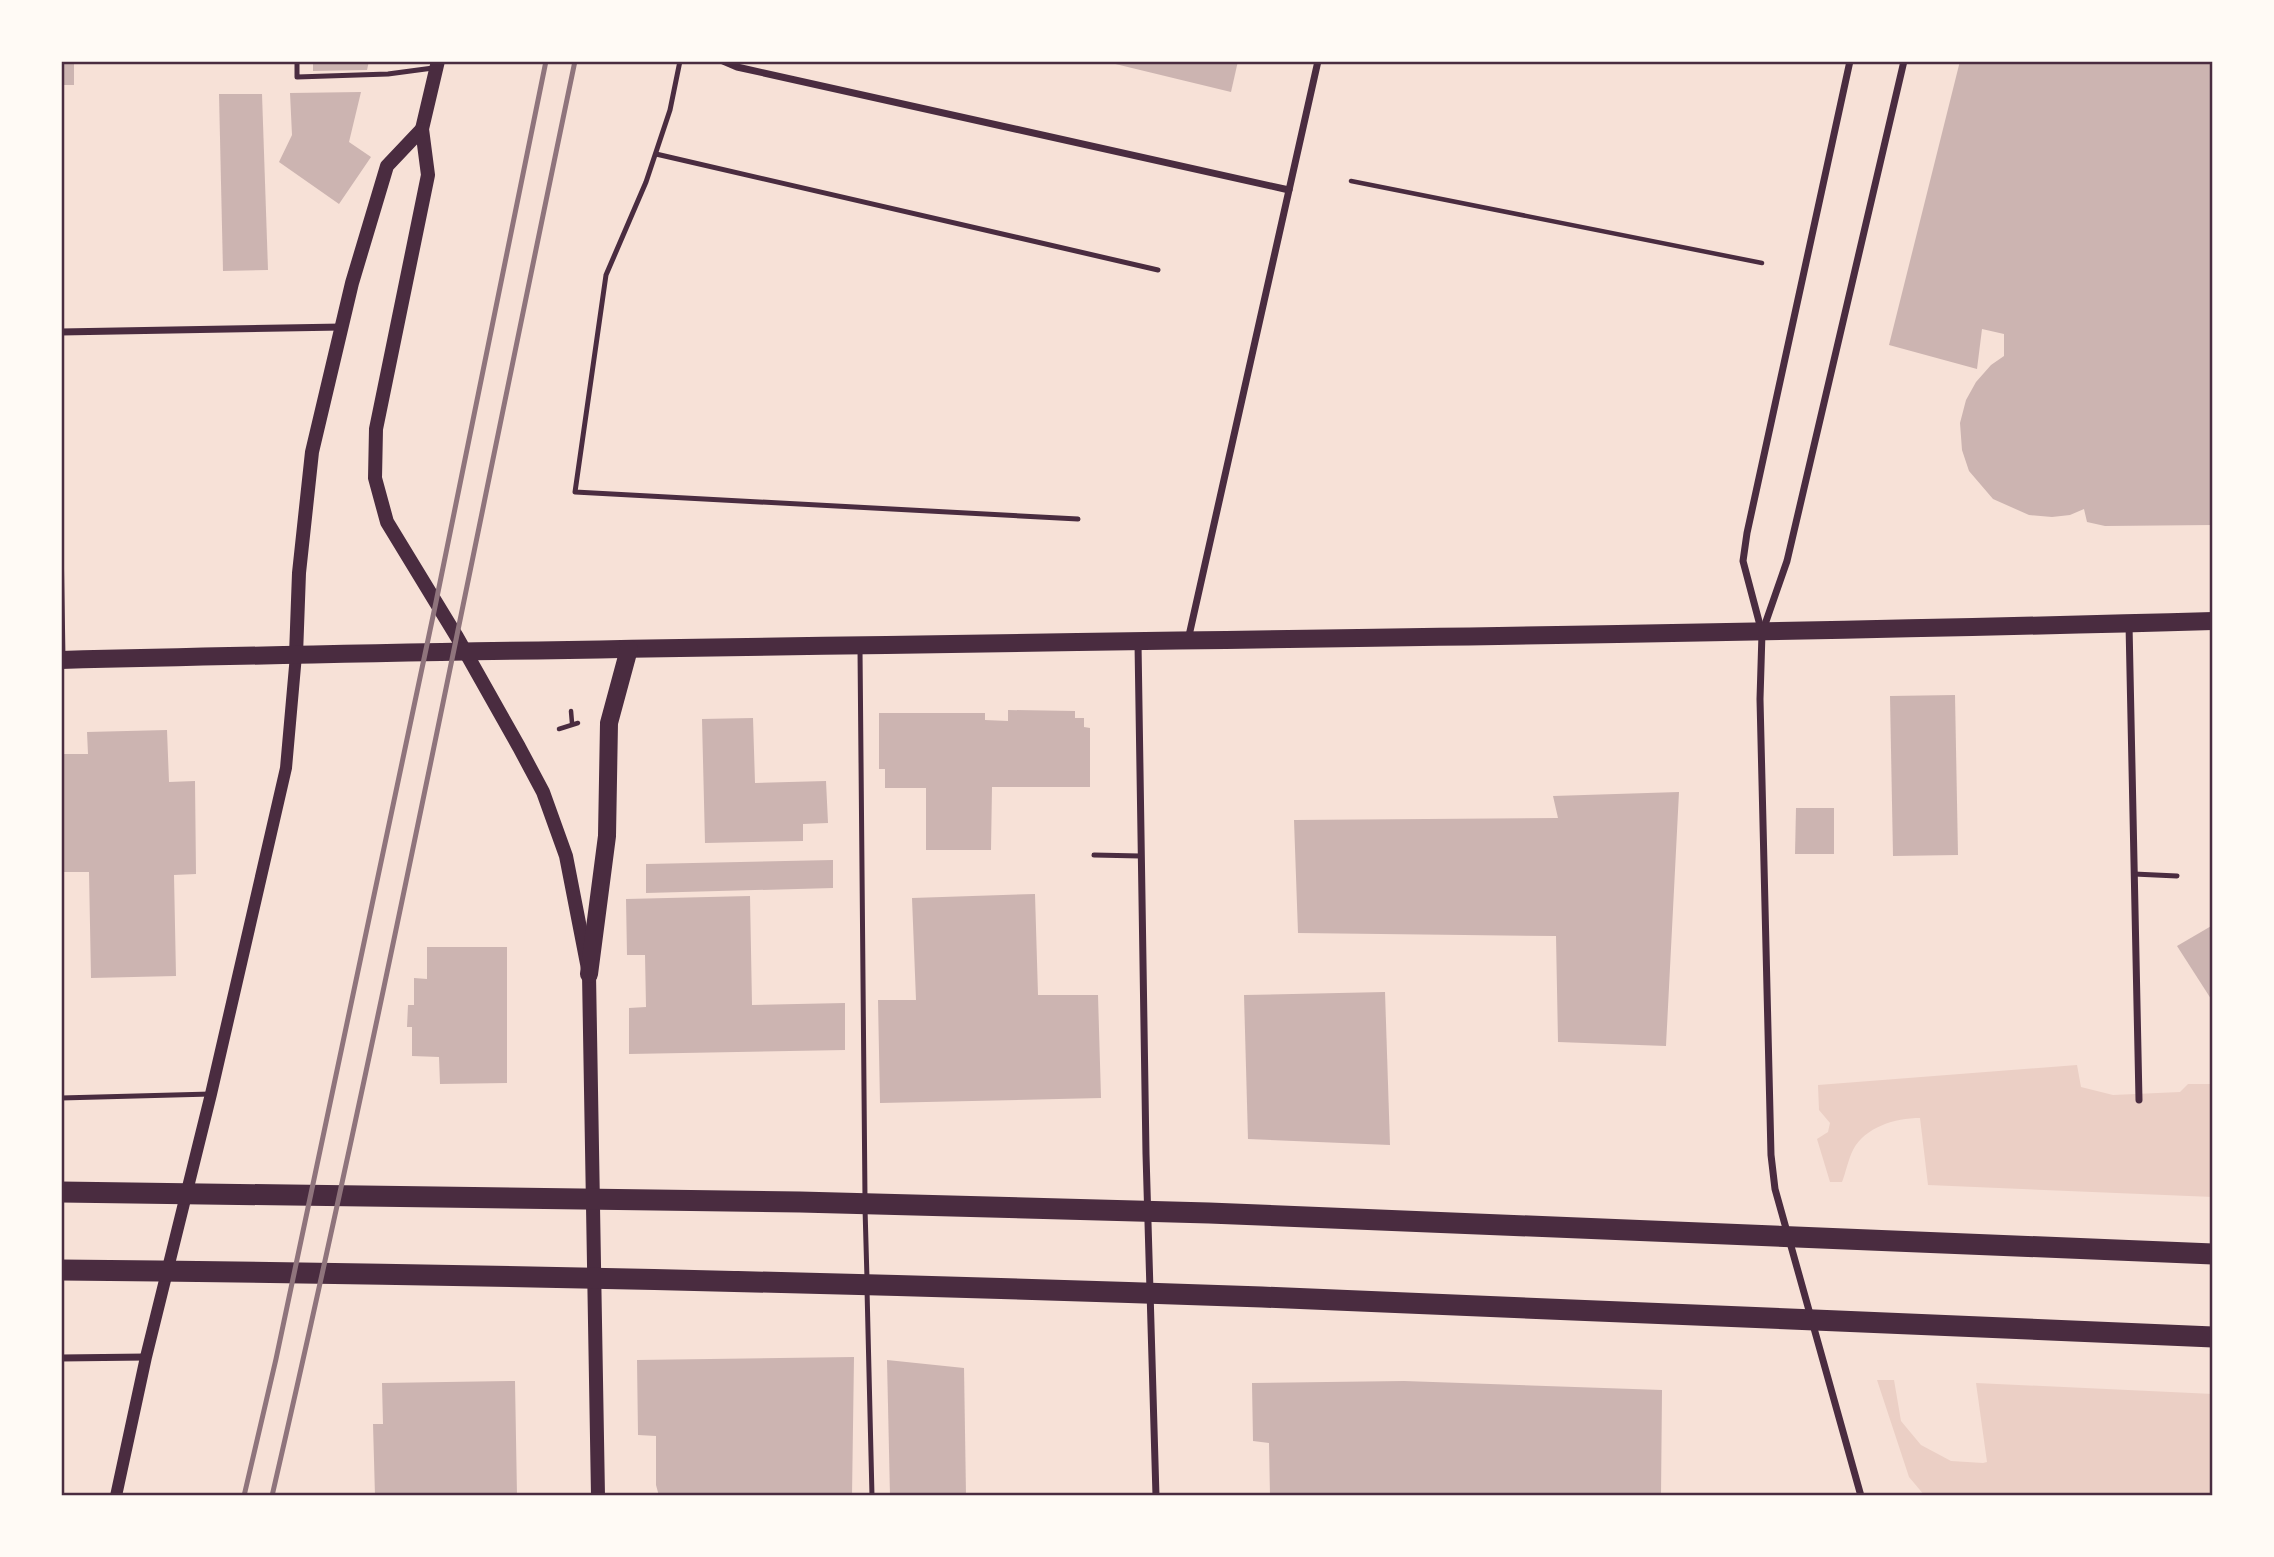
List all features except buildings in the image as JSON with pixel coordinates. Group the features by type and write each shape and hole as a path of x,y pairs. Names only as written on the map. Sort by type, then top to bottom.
{"highway":[{"path":"61,1192 800,1202 1209,1213 2213,1254"},
{"path":"61,1270 386,1274 937,1287 1623,1311 2213,1338"}],"main road":[{"path":"437,65 422,129 428,175 376,429 375,478 387,522 465,651 543,792 566,856 589,974"},
{"path":"296,655 299,573 312,452 352,283 387,166 422,129"},
{"path":"62,660 465,651 1762,633 2213,621"},
{"path":"598,1496 589,974 607,836 609,723 629,649"}],"street":[{"path":"723,61 751,70 1290,190"},
{"path":"1188,640 1318,61"},
{"path":"1850,61 1743,561 1762,633 1760,699 1773,1179 1861,1496"},
{"path":"1762,633 1787,561 1904,61"},
{"path":"61,332 343,327"},
{"path":"2129,624 2139,1100"},
{"path":"1138,641 1140,856 1156,1496"},
{"path":"116,1496 146,1357 211,1094 286,768 296,655"},
{"path":"61,1358 146,1357"}],"lane":[{"path":"297,61 297,77 388,74 437,65"},
{"path":"680,61 670,110 656,154 607,275 575,492 1077,519"},
{"path":"656,154 1158,270"},
{"path":"61,539 62,660"},
{"path":"860,646 865,1166 872,1496"},
{"path":"1094,855 1140,856"},
{"path":"2134,874 2177,876"},
{"path":"61,1098 211,1094"}],"path":[{"path":"1351,181 1762,263"},
{"path":"571,711 572,723"},
{"path":"559,729 572,723 589,723"}],"shaded area":[{"path":"2077,1065 2081,1087 2113,1095 2180,1092 2188,1084 2213,1084 2213,1197 1928,1185 1920,1118 1891,1122 1865,1135 1853,1150 1842,1182 1830,1182 1817,1139 1828,1132 1830,1123 1819,1110 1818,1085"},
{"path":"1877,1380 1894,1380 1901,1421 1921,1445 1951,1461 1983,1463 1987,1462 1976,1383 2213,1394 2213,1496 1925,1496 1909,1477"}],"railway":[{"path":"244,1496 276,1359 436,602 546,61"},
{"path":"272,1496 390,959 575,61"}]}
